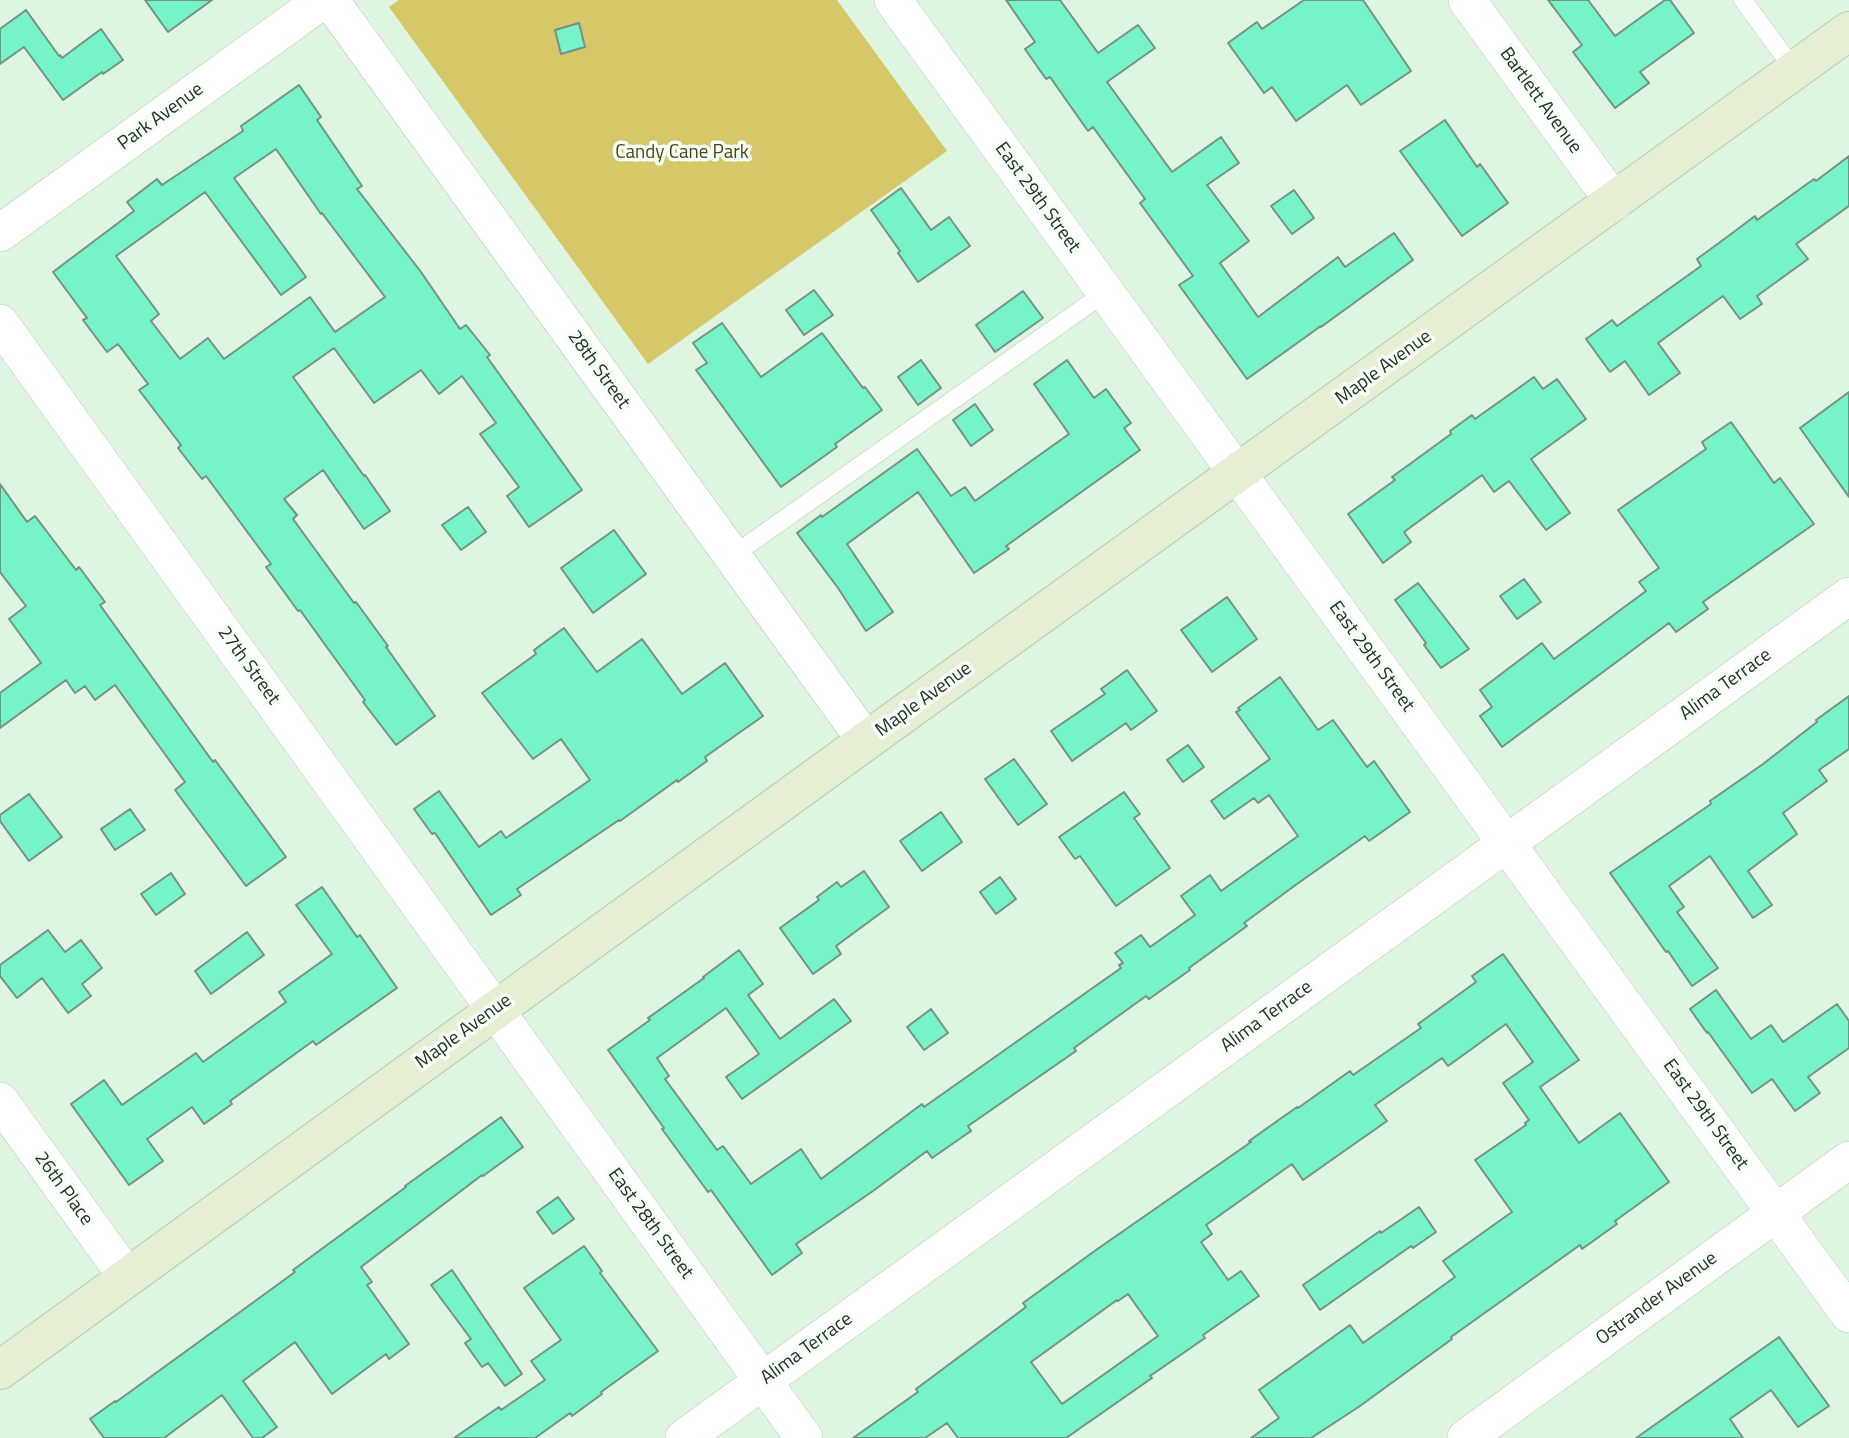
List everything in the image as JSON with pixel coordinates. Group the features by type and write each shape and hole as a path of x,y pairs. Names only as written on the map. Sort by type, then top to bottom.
{"street":[{"name":"Park Avenue","path":"0,233 323,0"},
{"name":"28th Street","path":"330,0 866,741"},
{"name":"East 29th Street","path":"893,0 1849,1314"},
{"name":"Bartlett Avenue","path":"1467,0 1614,202"},
{"name":"Maple Avenue","path":"0,1370 1849,32"},
{"name":"27th Street","path":"0,323 496,1010"},
{"name":"Alima Terrace","path":"684,1438 1849,596"},
{"name":"East 28th Street","path":"496,1010 804,1438"},
{"name":"26th Place","path":"0,1101 127,1276"},
{"name":"Ostrander Avenue","path":"1466,1438 1849,1160"}],"lane":[{"path":"1744,0 1795,71"},
{"path":"732,556 1106,292"}],"green space":[{"name":"Candy Cane Park","path":"399,0 837,0 947,151 648,364 389,7"}],"building":[{"path":"145,0 212,0 168,32"},
{"path":"1006,0 1060,0 1098,53 1138,25 1155,48 1107,82 1172,172 1221,137 1239,163 1207,185 1249,241 1220,263 1258,317 1338,257 1345,267 1394,233 1413,260 1247,379 1179,285 1193,276 1140,203 1145,199 1093,127 1088,131 1050,77 1046,79 1025,49 1035,42"},
{"path":"1304,0 1363,0 1411,71 1361,105 1347,85 1296,121 1272,87 1264,93 1228,43 1257,22 1262,29"},
{"path":"1548,0 1588,0 1615,36 1665,0 1670,0 1694,33 1640,72 1649,83 1615,108 1573,52 1582,45"},
{"path":"26,10 62,58 101,29 123,60 63,100 24,47 0,64 0,29"},
{"path":"579,23 585,47 561,54 555,30"},
{"path":"299,85 321,117 317,120 362,186 357,189 421,272 460,329 466,325 490,355 487,357 582,490 529,527 507,496 519,487 480,434 496,423 462,376 439,394 421,370 374,403 334,348 293,377 390,511 364,529 323,470 284,499 297,515 293,519 388,646 386,647 435,716 396,745 266,567 271,564 206,476 202,479 178,448 181,445 139,390 148,384 118,344 107,352 83,320 87,318 53,272 134,211 127,202 157,179 162,185 243,131 241,126","holes":["276,149 321,214 385,297 335,332 310,297 224,359 208,338 180,359 151,321 159,314 116,256 205,192 281,295 306,277 234,178"]},
{"path":"1445,120 1477,167 1480,164 1508,203 1462,236 1400,151"},
{"path":"1849,156 1849,206 1796,244 1808,259 1757,296 1762,304 1740,319 1723,296 1658,343 1680,373 1649,395 1625,361 1610,372 1586,339 1612,320 1617,326 1701,266 1697,259 1755,216 1757,220"},
{"path":"901,188 931,230 949,217 970,246 918,282 871,210"},
{"path":"1294,190 1314,218 1292,234 1271,206"},
{"path":"814,290 833,315 804,335 786,310"},
{"path":"1023,291 1043,318 995,352 976,325"},
{"path":"722,323 761,377 822,333 882,410 835,444 837,447 781,487 696,370 707,363 693,343"},
{"path":"921,360 941,388 918,405 898,377"},
{"path":"1067,360 1094,398 1106,389 1131,423 1124,428 1140,450 1006,546 1009,549 974,573 918,492 847,544 893,612 866,631 797,533 917,449 951,496 965,487 975,501 1069,434 1034,384"},
{"path":"1534,377 1543,389 1557,379 1586,419 1531,459 1570,513 1546,530 1509,481 1494,492 1482,475 1404,532 1411,542 1383,563 1348,514 1395,480 1392,477 1451,434 1450,431 1472,415 1475,419"},
{"path":"1849,392 1849,497 1800,428"},
{"path":"975,404 993,430 971,446 953,420"},
{"path":"1731,422 1774,483 1780,478 1814,524 1703,602 1708,609 1676,632 1669,623 1502,747 1480,716 1492,707 1480,690 1542,643 1554,659 1646,591 1639,582 1659,568 1618,510 1706,449 1702,442"},
{"path":"0,484 27,522 35,516 76,570 79,567 105,602 100,605 213,762 215,760 286,857 246,886 175,790 185,782 115,685 95,700 85,686 75,693 66,680 0,728 0,693 41,663 9,619 26,606 0,572"},
{"path":"468,507 486,532 461,550 442,525"},
{"path":"614,530 646,574 593,613 561,568"},
{"path":"1524,579 1541,602 1517,619 1500,596"},
{"path":"1418,583 1469,649 1441,668 1395,600"},
{"path":"1227,597 1257,639 1212,672 1181,630"},
{"path":"564,628 597,672 642,639 682,694 725,663 763,716 705,757 707,761 678,782 677,780 517,889 521,895 491,915 435,833 432,834 414,809 439,791 479,847 501,831 506,838 590,780 561,739 533,759 482,693 536,654 534,650"},
{"path":"1127,670 1157,711 1131,730 1126,723 1072,761 1051,731 1105,694 1101,689"},
{"path":"1280,677 1318,730 1333,720 1367,767 1374,761 1410,812 1369,841 1365,836 1297,884 1244,923 1247,926 1189,968 1190,970 1149,999 1146,996 1074,1048 1076,1051 968,1126 971,1131 932,1158 927,1151 796,1244 802,1253 772,1275 711,1190 708,1192 662,1129 664,1128 608,1050 739,950 763,984 748,995 780,1039 834,999 851,1021 742,1099 726,1077 759,1054 726,1008 657,1058 669,1076 665,1079 717,1150 723,1146 751,1184 801,1149 821,1179 922,1104 924,1107 1121,968 1119,965 1123,963 1115,953 1141,935 1150,947 1195,915 1181,896 1210,875 1221,891 1298,836 1269,795 1258,803 1254,798 1224,819 1211,801 1270,759 1236,712"},
{"path":"1849,696 1849,749 1819,770 1827,781 1783,813 1797,834 1748,871 1772,905 1753,918 1710,856 1669,886 1684,907 1677,912 1718,968 1692,986 1610,873 1711,804 1710,801 1763,764"},
{"path":"1188,745 1204,767 1183,782 1167,760"},
{"path":"1014,759 1047,804 1018,825 985,779"},
{"path":"1124,792 1140,814 1134,818 1170,868 1116,906 1080,856 1075,859 1059,837"},
{"path":"29,794 62,837 29,861 0,821 0,815"},
{"path":"130,809 145,830 115,850 101,829"},
{"path":"941,812 962,842 922,871 900,841"},
{"path":"864,871 889,907 836,946 841,954 813,974 780,928 819,900 817,897 837,882 841,887"},
{"path":"171,873 185,894 156,915 141,894"},
{"path":"1000,877 1016,899 996,914 980,892"},
{"path":"322,887 397,988 316,1045 313,1041 230,1101 232,1104 204,1124 192,1107 147,1139 163,1161 129,1185 71,1104 104,1080 122,1105 196,1053 203,1062 286,1002 279,992 332,954 296,905"},
{"path":"48,930 65,952 81,940 102,968 82,984 91,996 68,1013 42,978 17,998 0,976 0,965"},
{"path":"247,932 264,955 211,994 195,971"},
{"path":"1503,954 1579,1060 1540,1087 1579,1143 1620,1113 1669,1182 1615,1221 1617,1224 1582,1249 1580,1245 1360,1406 1311,1438 1251,1438 1279,1418 1259,1390 1350,1325 1363,1343 1455,1277 1443,1261 1512,1212 1475,1160 1526,1125 1529,1120 1503,1083 1533,1062 1506,1024 1448,1066 1442,1058 1375,1105 1387,1121 1303,1180 1292,1164 1206,1225 1212,1234 1201,1242 1228,1280 1241,1271 1259,1296 1203,1335 1205,1338 1150,1376 1152,1378 1066,1438 958,1438 947,1423 925,1438 853,1438 918,1392 916,1389 1026,1307 1023,1303 1096,1250 1297,1107 1350,1071 1353,1075 1421,1028 1418,1024 1476,982 1472,976","holes":["1128,1294 1158,1336 1062,1404 1031,1362"]},
{"path":"1716,990 1751,1039 1771,1025 1783,1042 1837,1004 1849,1021 1849,1048 1808,1077 1820,1093 1795,1111 1772,1079 1752,1093 1690,1009"},
{"path":"931,1009 948,1033 924,1050 907,1027"},
{"path":"501,1117 523,1147 361,1267 372,1282 367,1285 409,1344 389,1359 386,1354 332,1394 295,1342 243,1381 277,1427 262,1438 253,1438 222,1395 164,1438 104,1438 90,1419 295,1272 293,1270"},
{"path":"558,1197 574,1219 553,1234 537,1212"},
{"path":"1419,1207 1436,1232 1413,1248 1411,1246 1320,1310 1303,1285"},
{"path":"584,1246 602,1271 600,1273 658,1351 572,1416 570,1413 535,1438 454,1438 545,1380 531,1361 561,1340 524,1288"},
{"path":"452,1270 522,1374 505,1386 488,1363 482,1367 465,1343 471,1339 431,1285"},
{"path":"1779,1337 1829,1406 1798,1427 1771,1390 1730,1419 1743,1438 1636,1438"}]}
